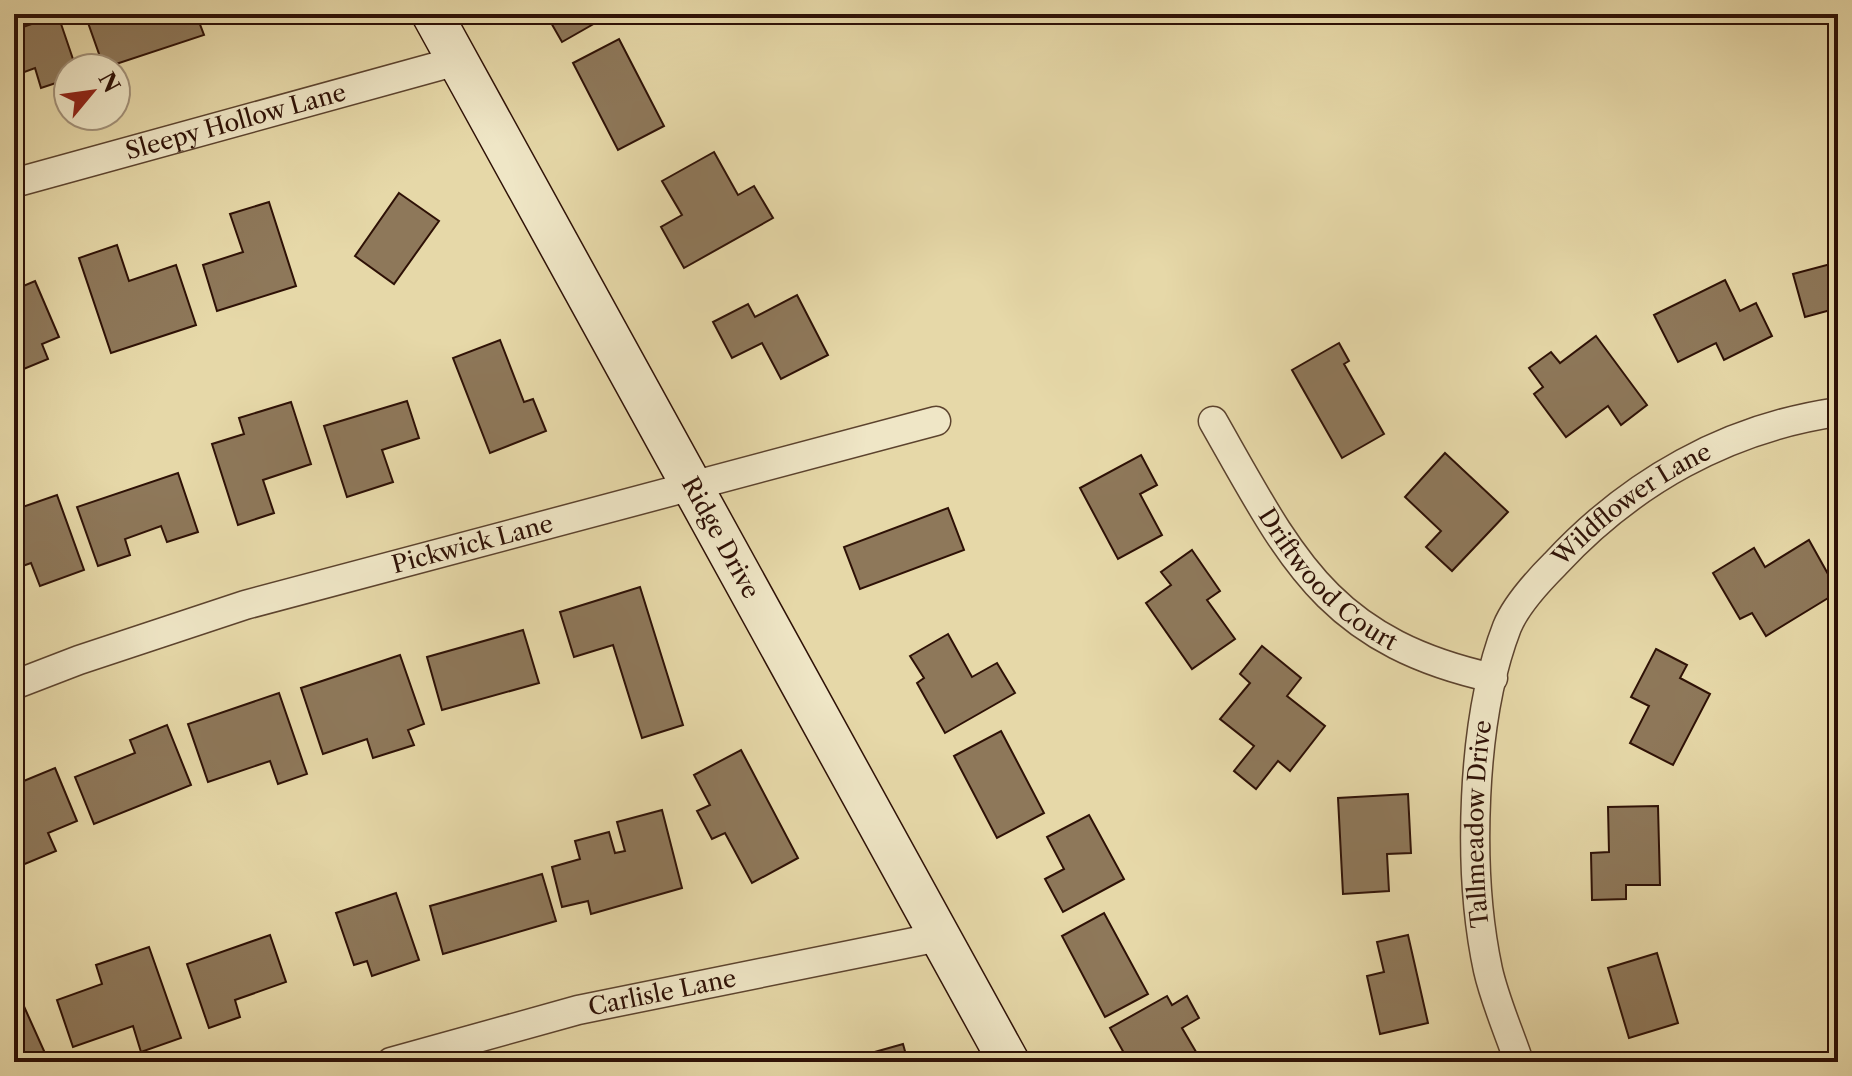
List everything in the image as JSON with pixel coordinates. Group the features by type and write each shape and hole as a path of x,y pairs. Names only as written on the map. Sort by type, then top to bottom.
{"street":[{"name":"Ridge Drive","path":"432,14 1009,1062"},
{"name":"Sleepy Hollow Lane","path":"14,183 457,61"},
{"name":"Wildflower Lane","path":"1493,678 1508,625 1542,578 1582,535 1631,494 1688,459 1742,435 1838,412"},
{"name":"Pickwick Lane","path":"14,685 245,605 690,484 936,421"},
{"name":"Driftwood Court","path":"1213,421 1288,551 1323,592 1360,624 1404,650 1449,668 1493,678"},
{"name":"Tallmeadow Drive","path":"1493,678 1478,774 1476,844 1479,908 1488,971 1519,1062"},
{"name":"Carlisle Lane","path":"391,1062 578,1010 939,937"}],"building":[{"path":"94,14 196,14 204,35 132,59 132,52 98,52 86,17"},
{"path":"237,14 272,14 239,23"},
{"path":"546,14 611,14 562,42"},
{"path":"58,15 71,52 52,52 52,84 41,88 35,68 16,75 22,92 14,95 14,30"},
{"path":"619,39 664,126 618,150 573,63"},
{"path":"714,152 738,195 754,186 773,218 684,268 661,227 682,215 662,181"},
{"path":"399,193 439,221 394,284 355,256"},
{"path":"269,202 296,286 217,311 203,265 243,252 230,214"},
{"path":"117,245 129,281 176,265 196,325 111,353 79,258"},
{"path":"1838,262 1838,308 1805,317 1793,274"},
{"path":"1725,280 1740,311 1756,303 1772,336 1724,360 1716,343 1678,362 1654,315"},
{"path":"35,281 59,337 42,344 48,359 14,373 14,290"},
{"path":"797,295 828,355 781,379 762,343 732,358 713,322 748,304 755,317"},
{"path":"1596,336 1647,405 1621,425 1608,406 1566,437 1534,394 1543,387 1529,368 1551,352 1560,363"},
{"path":"500,340 524,402 533,399 546,431 490,453 453,358"},
{"path":"1339,343 1349,361 1344,364 1384,434 1342,458 1292,370"},
{"path":"407,401 419,438 382,450 393,482 347,497 324,426"},
{"path":"291,402 311,464 263,480 274,513 238,525 212,444 244,434 239,418"},
{"path":"1445,453 1508,512 1452,571 1426,547 1441,531 1405,497"},
{"path":"1141,455 1157,485 1140,494 1162,535 1118,559 1080,488"},
{"path":"178,473 198,532 167,542 161,526 125,539 130,555 98,566 77,507"},
{"path":"57,495 84,570 40,586 31,563 14,569 14,510"},
{"path":"948,508 964,550 860,589 844,547"},
{"path":"1809,540 1838,592 1766,636 1752,613 1740,619 1713,573 1754,548 1765,567"},
{"path":"1192,550 1220,591 1207,600 1235,639 1192,669 1146,603 1171,585 1161,572"},
{"path":"640,587 683,725 642,738 613,645 574,657 560,612"},
{"path":"523,630 539,683 442,710 427,657"},
{"path":"948,634 972,677 997,663 1015,693 945,733 917,683 924,678 910,656"},
{"path":"1262,646 1301,678 1287,696 1325,726 1290,771 1278,761 1256,789 1234,771 1254,746 1220,719 1250,683 1240,674"},
{"path":"1656,649 1687,665 1680,678 1710,694 1673,765 1630,743 1649,706 1631,697"},
{"path":"400,655 424,724 408,730 414,745 373,758 367,739 323,754 301,688"},
{"path":"279,693 307,774 278,784 270,761 208,782 188,724"},
{"path":"167,725 191,785 94,824 75,777 135,753 130,740"},
{"path":"1001,731 1044,813 997,838 954,756"},
{"path":"741,750 798,858 752,883 725,833 712,839 697,811 710,805 694,775"},
{"path":"55,768 77,821 48,833 56,851 20,866 14,853 14,785"},
{"path":"1408,794 1411,853 1387,854 1389,891 1343,894 1338,798"},
{"path":"1658,806 1660,885 1626,885 1626,899 1592,900 1591,853 1609,852 1608,807"},
{"path":"662,810 682,888 591,914 588,901 562,907 552,867 580,859 575,841 609,832 615,853 625,851 617,822"},
{"path":"1089,815 1124,879 1063,912 1045,879 1064,869 1047,837"},
{"path":"542,874 556,921 443,954 430,906"},
{"path":"396,893 419,960 372,976 367,961 354,965 336,913"},
{"path":"1104,913 1148,994 1105,1017 1062,936"},
{"path":"270,935 286,982 235,1000 240,1017 209,1028 187,964"},
{"path":"1408,935 1428,1023 1380,1034 1367,976 1384,972 1377,942"},
{"path":"149,947 181,1038 141,1052 133,1026 73,1047 57,1000 102,984 96,965"},
{"path":"1657,953 1678,1023 1629,1038 1608,968"},
{"path":"1167,996 1172,1005 1187,996 1199,1018 1182,1028 1202,1062 1146,1062 1142,1054 1129,1062 1110,1028"},
{"path":"22,1002 49,1062 14,1062 14,1006"},
{"path":"903,1044 908,1062 859,1062 857,1057"}]}
